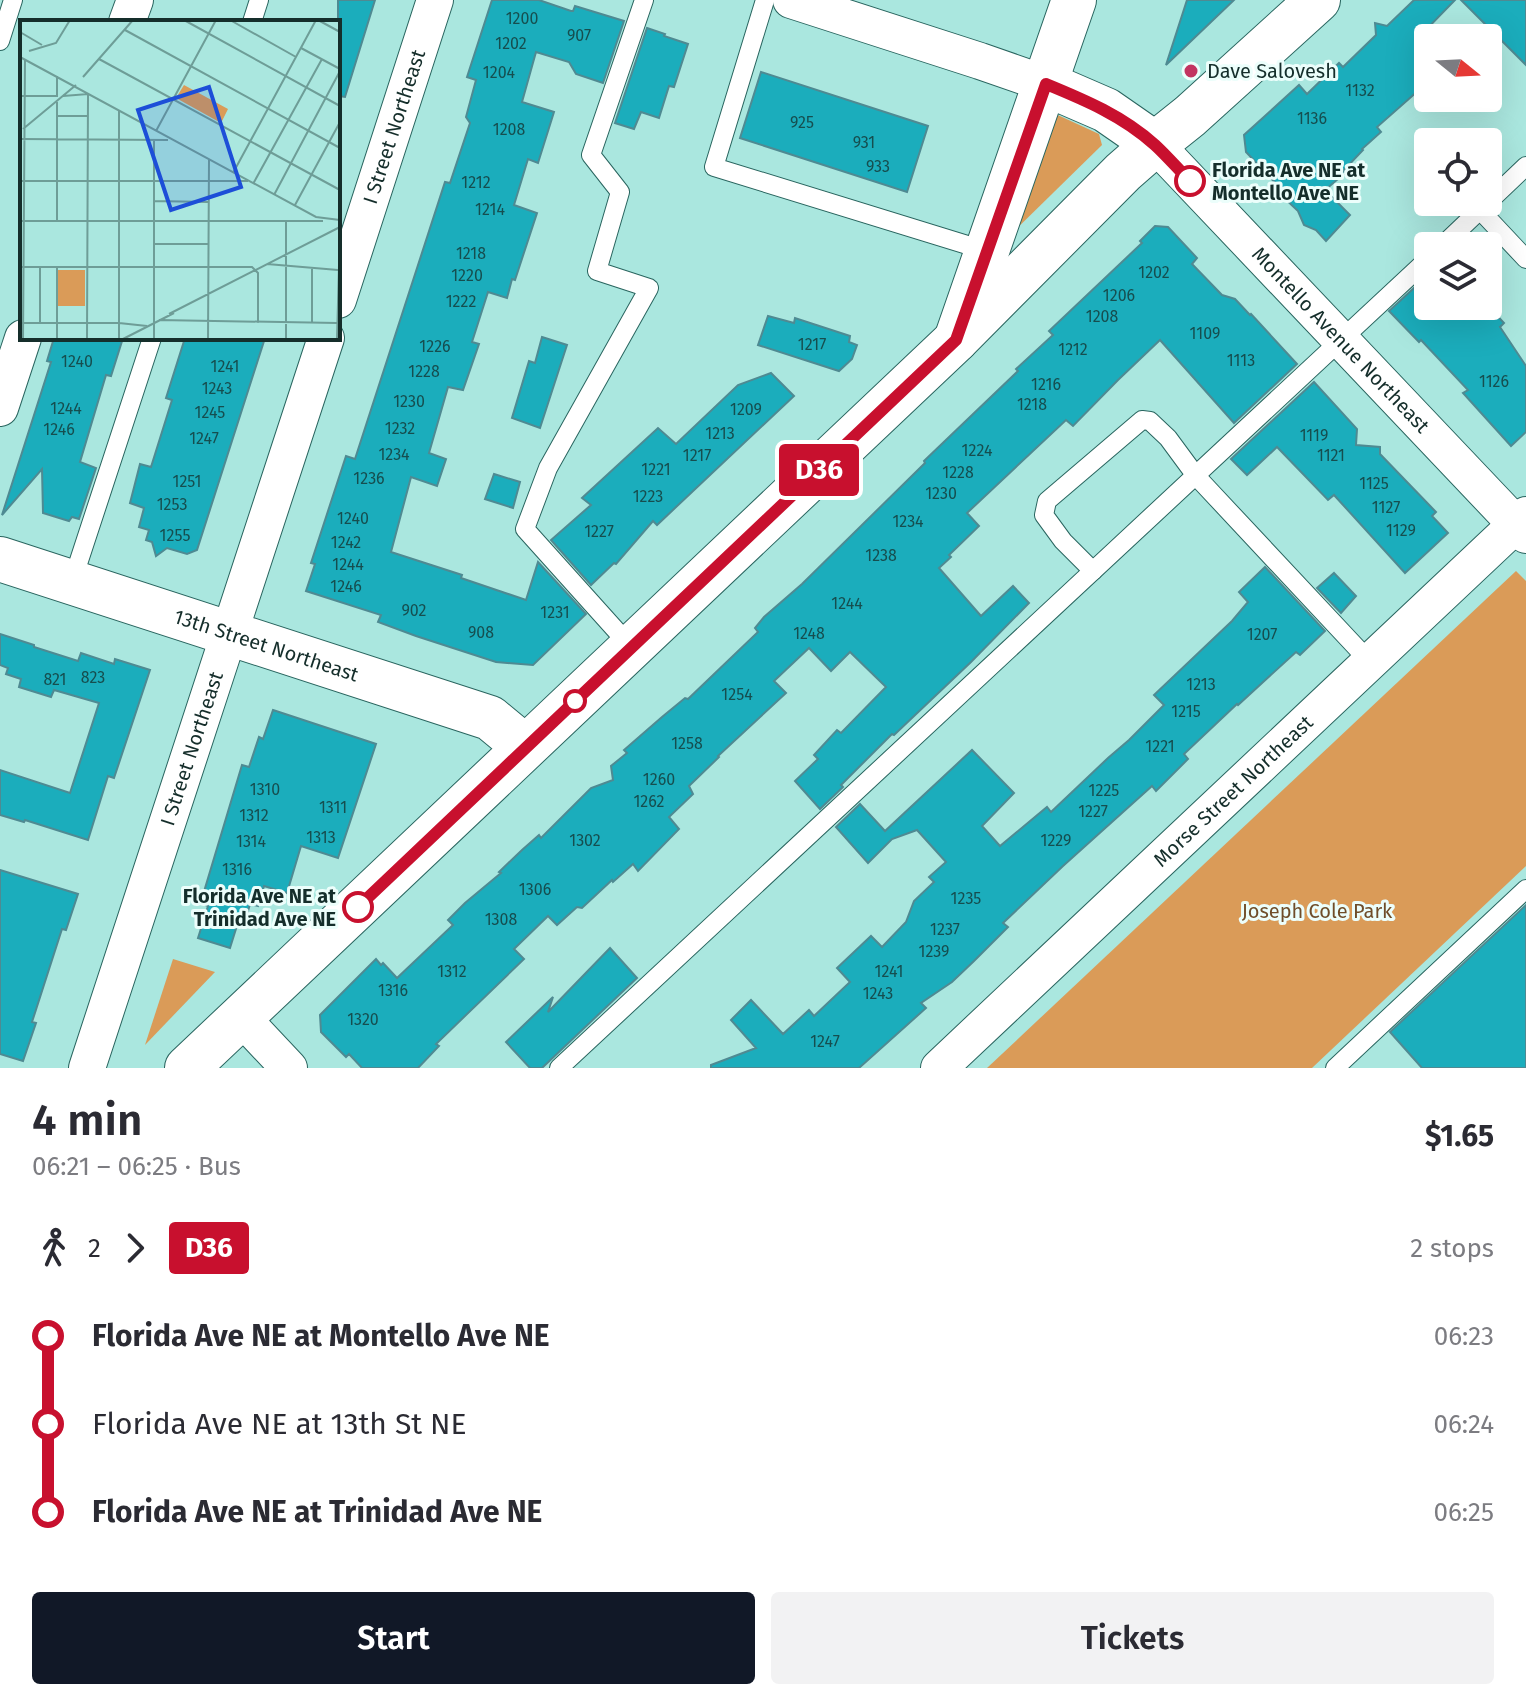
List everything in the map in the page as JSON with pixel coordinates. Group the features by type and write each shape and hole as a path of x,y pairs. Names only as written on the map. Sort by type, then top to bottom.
{"main road":[{"path":"956,340 1074,0"},
{"path":"187,1068 956,340 1123,172 1190,116 1309,5"},
{"path":"1046,84 1106,110 1155,144"},
{"name":"13th Street Northeast","path":"0,559 490,718 525,747"}],"street":[{"path":"128,20 135,0"},
{"name":"I Street Northeast","path":"340,294 435,0"},
{"path":"791,0 860,10 1046,84"},
{"name":"Montello Avenue Northeast","path":"1155,144 1341,341 1523,525"},
{"path":"0,408 22,340"},
{"name":"I Street Northeast","path":"87,1068 325,340"},
{"name":"Morse Street Northeast","path":"943,1067 1370,662 1523,525"},
{"path":"241,1017 289,1068"}],"lane":[{"path":"0,41 13,0"},
{"path":"253,20 259,0"},
{"path":"631,647 525,529 548,468 649,288 597,271 620,192 591,155 644,0"},
{"path":"765,0 714,167 987,251"},
{"path":"1502,189 1526,166"},
{"path":"1457,232 1474,216"},
{"path":"1486,216 1526,259"},
{"path":"559,1068 1414,272"},
{"path":"72,582 151,340"},
{"path":"1093,571 1063,541 1044,515 1047,501 1142,420 1150,421 1168,438 1196,476 1370,662"},
{"path":"1335,1068 1526,889"}],"green space":[{"path":"1049,111 1099,134 1102,145 1007,238"},
{"name":"Joseph Cole Park","path":"1516,571 1526,581 1526,866 1312,1068 987,1068"},
{"path":"173,959 215,972 145,1045"}],"building":[{"path":"338,0 375,0 345,97 340,96"},
{"path":"492,0 539,0 571,11 575,6 624,21 603,83 576,74 569,62 536,52 522,102 554,112 538,163 528,159 514,205 537,213 507,298 488,292 472,342 479,344 463,390 448,387 429,453 446,459 437,486 411,477 391,552 526,600 538,562 586,614 533,665 496,662 416,636 378,622 381,615 306,591 315,564 311,563 346,456 355,459 445,182 450,183 470,123 466,117 476,80 467,77"},
{"path":"1187,0 1234,0 1166,65"},
{"path":"1414,0 1455,0 1432,24 1414,24 1414,94 1377,127 1381,132 1362,149 1343,171 1345,173 1325,190 1350,215 1326,241 1316,230 1304,225 1298,211 1280,194 1283,191 1246,152 1244,135 1299,85 1307,94 1339,63 1343,67 1376,35 1375,23 1387,26"},
{"path":"1461,0 1526,0 1526,65 1502,41 1502,24 1485,24"},
{"path":"647,28 688,44 674,87 669,86 659,118 641,112 634,129 615,123"},
{"path":"761,72 928,126 907,192 740,138"},
{"path":"1155,226 1168,227 1197,258 1192,264 1222,295 1235,299 1251,314 1297,364 1234,423 1160,340 1073,426 1066,420 967,513 979,526 939,568 981,616 1013,586 1029,603 971,662 892,734 820,809 795,781 818,759 814,755 837,730 841,733 886,687 850,652 831,671 809,648 774,681 786,693 689,786 693,794 669,817 679,829 638,871 633,864 557,925 548,916 514,949 524,959 436,1044 439,1046 418,1068 362,1068 321,1032 320,1015 376,959 397,978 453,925 448,920 522,850 539,835 541,838 591,788 613,780 611,766 627,753 624,750 685,698 688,699 758,632 755,628 764,617 802,584 1018,371 1016,369 1053,335 1049,331 1142,243 1140,241"},
{"path":"1414,288 1414,320 1501,320 1504,323 1500,327 1526,366 1526,432 1511,446 1463,393 1468,390 1389,311"},
{"path":"768,316 794,323 795,318 850,336 849,342 857,345 852,359 839,371 758,345"},
{"path":"542,337 567,345 540,428 512,418 529,361 535,363"},
{"path":"53,340 122,340 111,376 106,375 80,462 96,468 79,519 72,517 69,521 43,513 42,469 2,515 51,362 47,361"},
{"path":"184,340 264,340 197,550 187,554 167,548 156,556 152,542 146,540 149,530 139,527 144,508 130,503 140,464 151,467 172,400 166,398"},
{"path":"771,373 794,396 657,525 653,521 616,564 591,585 551,540 591,505 582,498 658,428 676,444 738,385"},
{"path":"1314,382 1357,429 1356,445 1380,447 1380,454 1436,512 1432,516 1448,533 1405,573 1334,495 1328,500 1277,447 1247,475 1231,459"},
{"path":"494,474 520,482 513,508 485,499"},
{"path":"1265,567 1325,631 1300,655 1296,652 1184,754 1188,759 1156,791 1152,786 1063,866 1003,923 1008,927 974,961 952,982 921,1003 926,1008 859,1068 711,1068 711,1065 756,1048 731,1020 751,1000 783,1034 809,1010 814,1016 850,982 837,968 871,936 882,947 906,922 914,901 934,882 929,877 946,862 917,830 892,839 868,863 836,827 860,804 885,831 972,750 1014,793 982,826 1000,846 1047,807 1051,812 1164,705 1154,695 1232,621 1248,602 1239,592"},
{"path":"1334,573 1356,596 1341,613 1317,588"},
{"path":"0,634 78,661 81,653 114,664 115,659 150,670 114,778 108,776 88,840 0,815 0,770 70,793 99,703 54,690 51,697 19,687 21,679 6,674 8,668 0,665"},
{"path":"273,710 376,744 338,858 301,846 287,893 264,886 258,906 250,904 246,918 240,916 230,948 198,938 208,906 205,905 208,897 203,895 242,765 249,767 259,737 263,739"},
{"path":"0,870 78,894 66,930 62,929 32,1022 36,1023 23,1061 0,1054"},
{"path":"1526,905 1526,1068 1422,1068 1390,1032"},
{"path":"610,948 637,978 542,1068 530,1068 506,1042 553,997 548,1012"}],"bus line":[{"name":"D36","path":"358,907 956,340 1046,84 1121,119 1155,144 1190,181"}],"place":[{"name":"Dave Salovesh","path":"1191,71"},
{"name":"Florida Ave NE at Montello Ave NE","path":"1190,181"},
{"name":"Florida Ave NE at Trinidad Ave NE","path":"358,907"}]}
